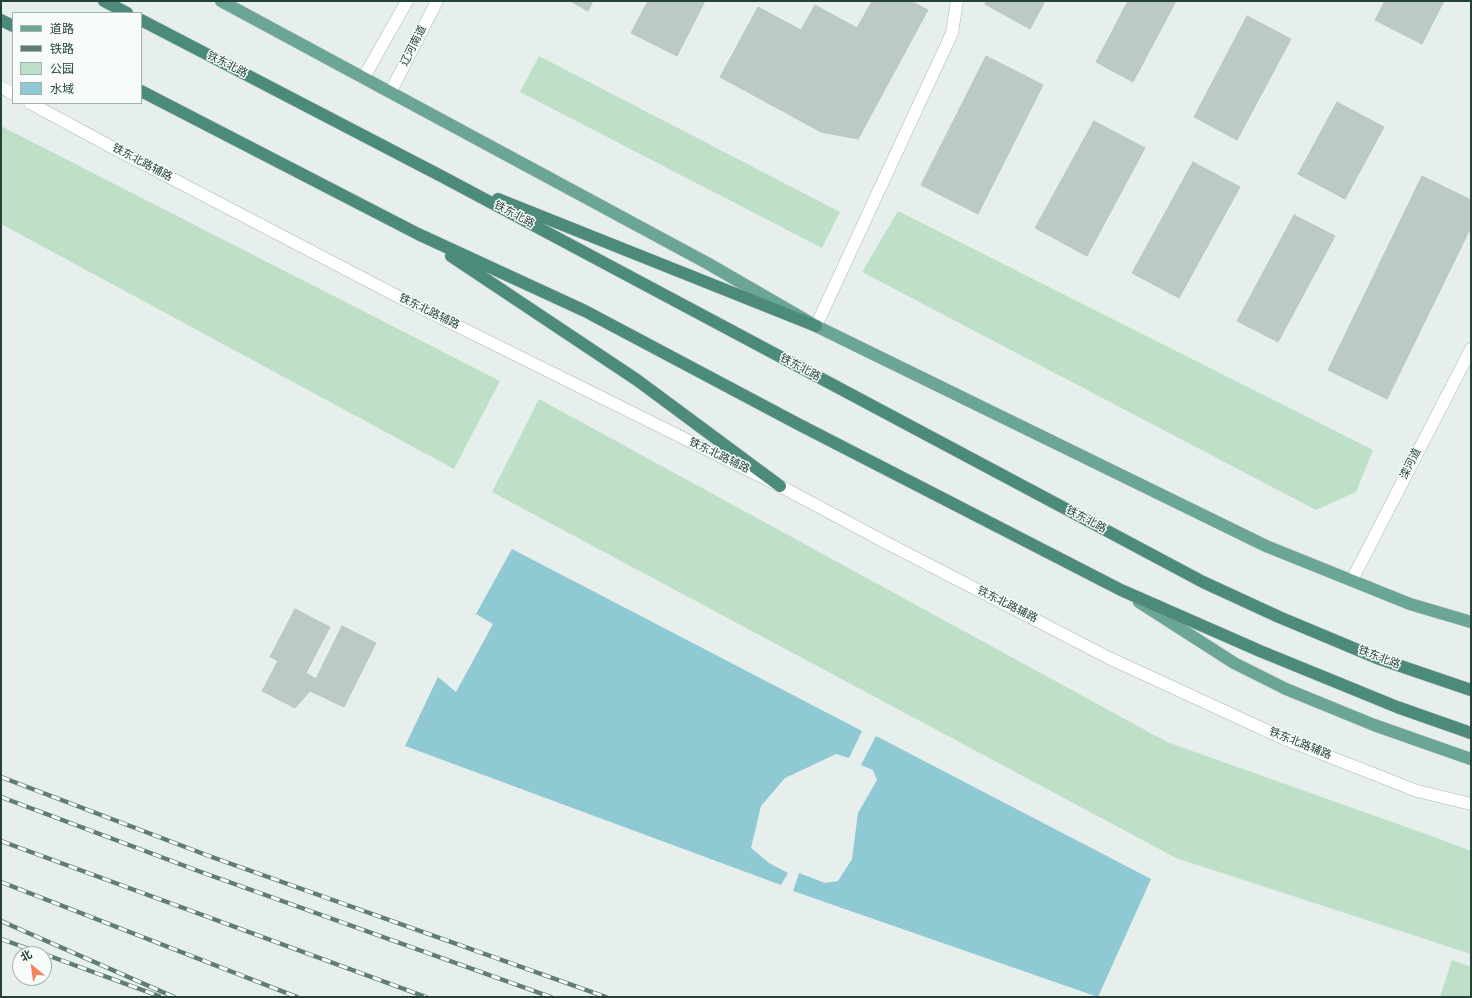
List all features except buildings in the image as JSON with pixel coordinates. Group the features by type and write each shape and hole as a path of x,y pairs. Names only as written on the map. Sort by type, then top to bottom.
{"highway":[{"path":"104,1 125,12"},
{"path":"1,20 12,26"},
{"name":"铁东北路","path":"142,21 443,177 1203,582 1279,617 1377,658 1471,690"},
{"path":"142,93 418,234 585,311 798,424 1121,590 1260,651 1390,704 1471,733"},
{"path":"443,177 816,326"},
{"path":"418,234 637,380 780,486"}],"main road":[{"path":"222,1 707,263 816,326 1266,546 1410,604 1471,622"},
{"path":"1121,590 1234,663 1286,689 1374,725 1471,759"}],"street":[{"path":"364,77 407,1"},
{"name":"辽河南道","path":"391,92 437,1"},
{"path":"816,326 952,33 957,1"},
{"path":"1,87 12,93"},
{"name":"铁东北路辅路","path":"32,104 397,296 780,486 1109,658 1287,740 1417,791 1471,804"},
{"name":"滦河道","path":"1352,580 1471,349"}],"green space":[{"path":"539,56 840,212 822,248 520,92"},
{"path":"1,126 500,381 454,469 1,224"},
{"path":"898,211 1373,450 1356,492 1316,510 862,272"},
{"path":"539,399 1167,742 1471,851 1471,954 1176,858 492,492"},
{"path":"1452,960 1471,967 1471,997 1440,997"}],"water":[{"path":"512,549 862,731 849,758 836,754 785,778 761,806 751,848 769,863 788,873 781,885 405,746 438,677 456,692 493,624 476,614"},
{"path":"876,736 1151,879 1098,997 793,891 799,873 825,883 838,881 852,859 858,813 877,780 873,770 861,765"}],"railway":[{"path":"1,777 209,856 606,997"},
{"path":"1,797 201,872 551,997"},
{"path":"1,841 426,997"},
{"path":"1,882 297,997"},
{"path":"1,921 174,997"},
{"path":"1,939 21,946"},
{"path":"52,957 159,996"}]}
